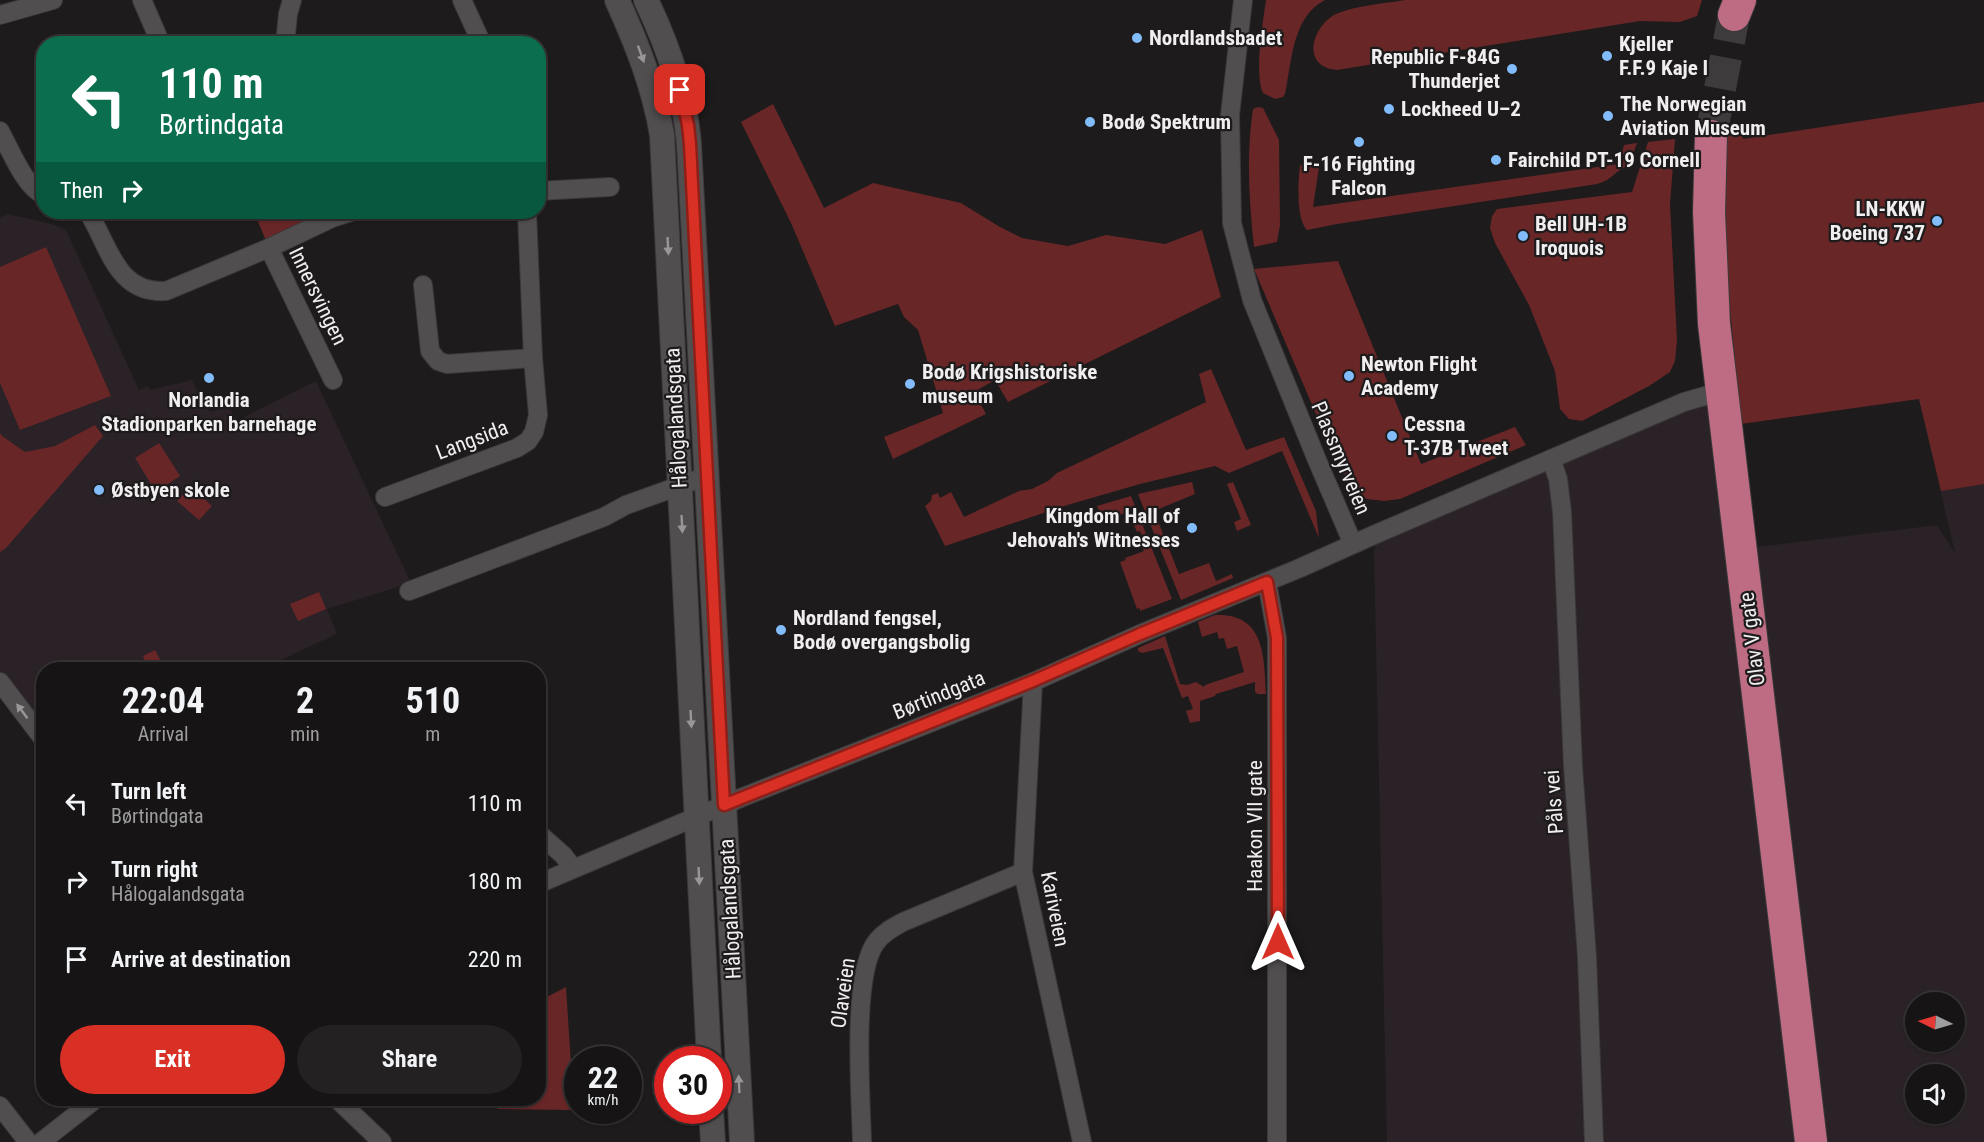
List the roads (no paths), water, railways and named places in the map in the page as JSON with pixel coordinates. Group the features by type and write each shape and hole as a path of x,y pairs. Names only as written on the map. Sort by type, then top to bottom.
{"highway":[{"name":"Olav V gate","path":"1711,136 1709,213 1714,324 1811,1142"}],"street":[{"path":"0,15 53,0"},
{"path":"142,0 158,36"},
{"path":"286,36 292,0"},
{"path":"462,0 478,36"},
{"name":"Hålogalandsgata","path":"617,0 652,86 662,135 708,1046"},
{"name":"Hålogalandsgata","path":"646,0 676,74 688,125 742,1142"},
{"name":"Plassmyrveien","path":"1243,0 1230,115 1233,223 1252,300 1353,544 1684,402 1722,392"},
{"path":"0,131 36,192"},
{"path":"546,191 610,187"},
{"path":"92,219 123,275 153,292 166,291 269,248"},
{"name":"Innersvingen","path":"322,219 269,248 333,380"},
{"name":"Langsida","path":"385,497 517,448 528,441 534,432 538,415 533,358 527,219"},
{"path":"423,285 430,351 438,361 447,364 533,358"},
{"name":"Påls vei","path":"1551,459 1558,479 1562,512 1573,766 1587,957 1594,1142"},
{"path":"409,591 604,517 626,505 707,476"},
{"name":"Børtindgata","path":"546,880 724,805 1033,681 1353,544"},
{"name":"Haakon VII gate","path":"1267,582 1277,638 1276,1142"},
{"name":"Kariveien","path":"1033,681 1023,873 1082,1142"},
{"path":"0,682 36,729"},
{"path":"546,840 563,855 573,868"},
{"name":"Olaveien","path":"862,1142 859,1049 863,988 867,961 876,942 888,930 903,922 1023,873"},
{"path":"0,1106 28,1142"},
{"path":"40,1142 87,1106"},
{"path":"344,1106 382,1142"},
{"path":"712,1124 713,1142"}],"tunnel":[{"path":"1711,136 1734,15"}],"place":[{"name":"Nordlandsbadet","path":"1137,38"},
{"name":"Kjeller F.F.9 Kaje I","path":"1607,56"},
{"name":"Republic F-84G Thunderjet","path":"1512,69"},
{"name":"Lockheed U–2","path":"1389,109"},
{"name":"The Norwegian Aviation Museum","path":"1608,116"},
{"name":"Bodø Spektrum","path":"1090,122"},
{"name":"F-16 Fighting Falcon","path":"1359,142"},
{"name":"Fairchild PT-19 Cornell","path":"1496,160"},
{"name":"LN-KKW Boeing 737","path":"1937,221"},
{"name":"Bell UH-1B Iroquois","path":"1523,236"},
{"name":"Newton Flight Academy","path":"1349,376"},
{"name":"Norlandia Stadionparken barnehage","path":"209,378"},
{"name":"Bodø Krigshistoriske museum","path":"910,384"},
{"name":"Cessna T-37B Tweet","path":"1392,436"},
{"name":"Østbyen skole","path":"99,490"},
{"name":"Kingdom Hall of Jehovah's Witnesses","path":"1192,528"},
{"name":"Nordland fengsel, Bodø overgangsbolig","path":"781,630"}]}
